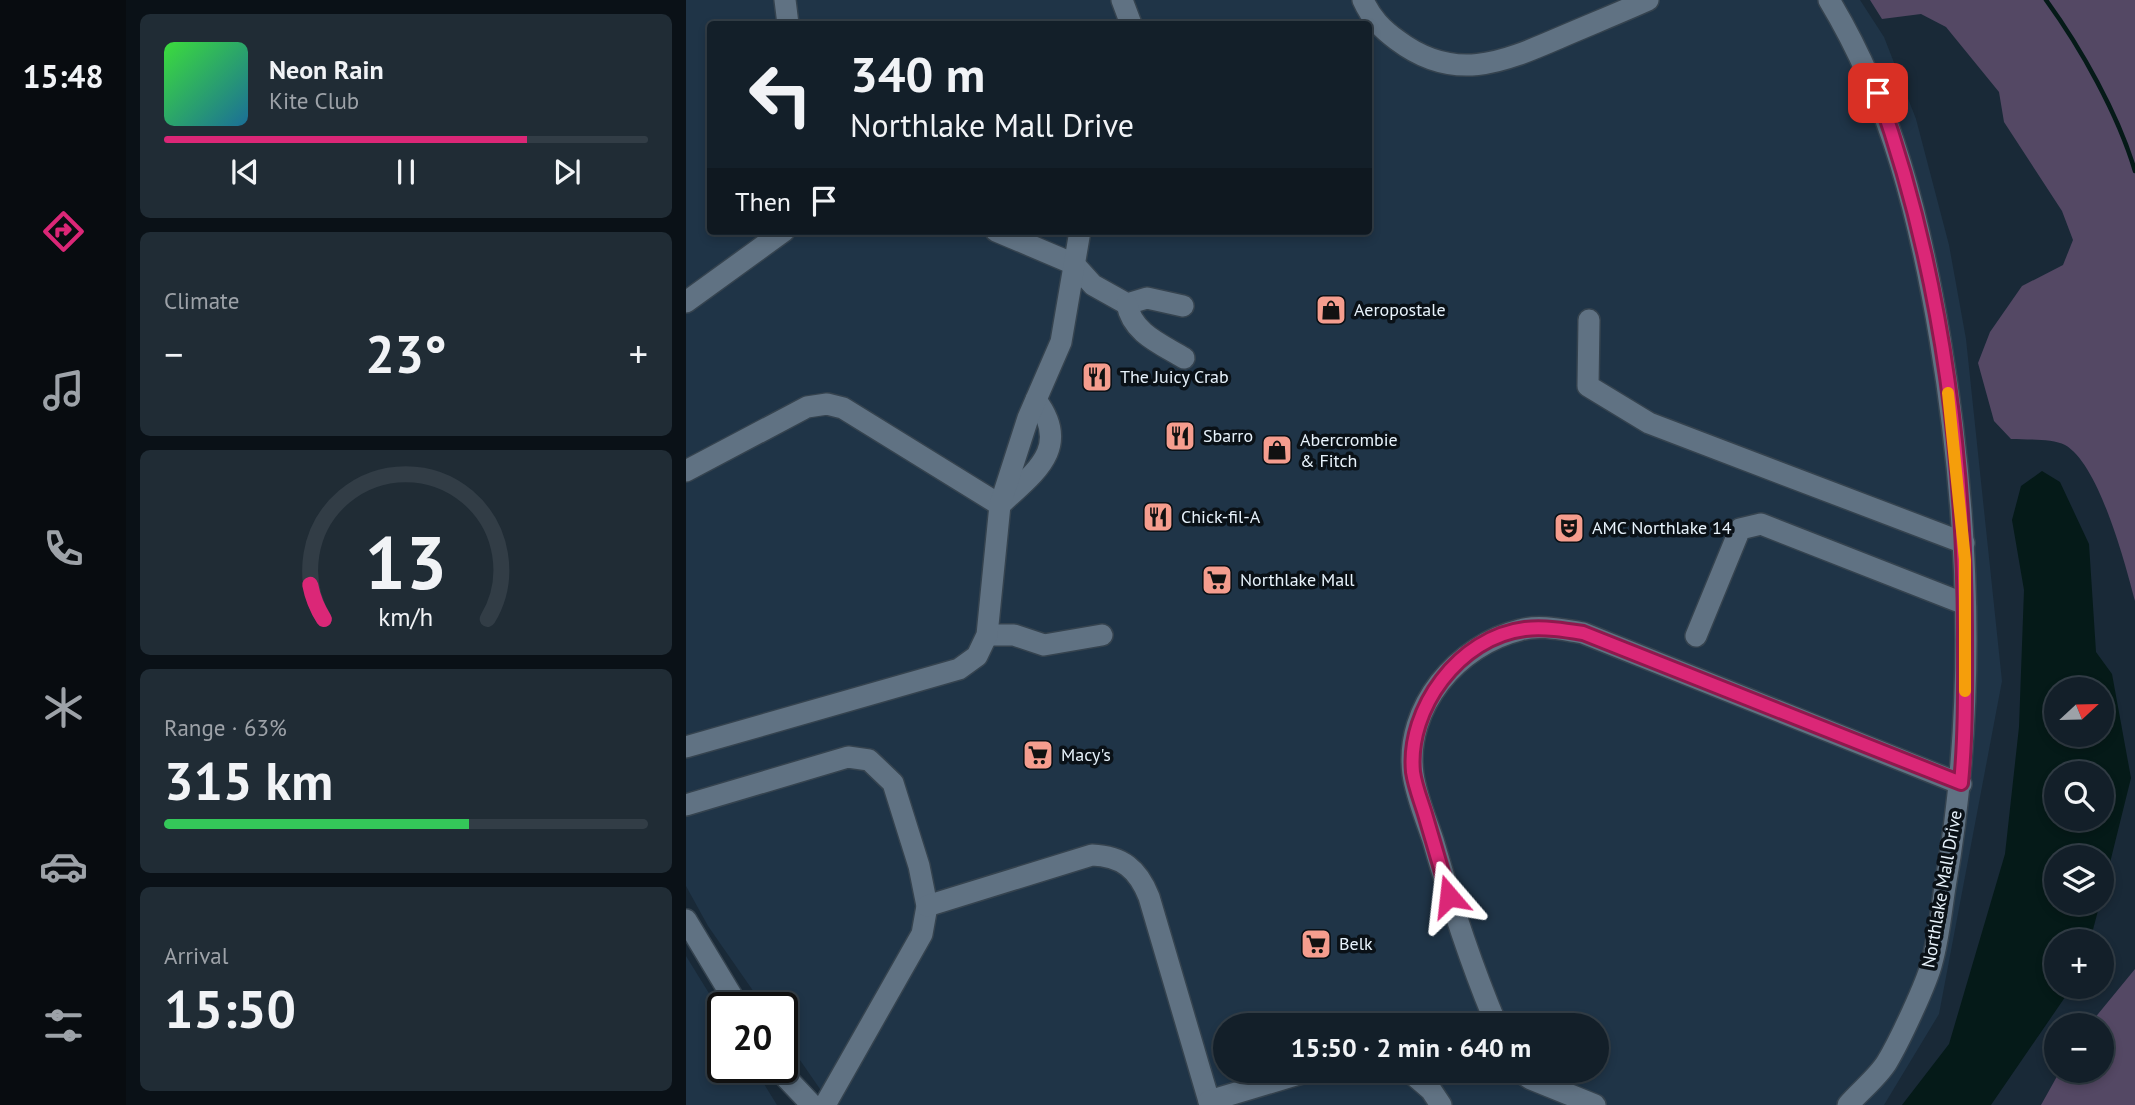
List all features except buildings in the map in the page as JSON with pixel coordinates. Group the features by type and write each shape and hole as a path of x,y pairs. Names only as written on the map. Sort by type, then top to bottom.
{"street":[{"path":"785,0 788,21"},
{"path":"1122,0 1129,21"},
{"path":"1363,0 1370,16 1406,47 1428,58 1457,66 1507,60 1648,0"},
{"name":"Northlake Mall Drive","path":"1829,0 1853,39 1878,93 1916,217 1947,382 1964,543 1965,743 1932,964 1886,1063 1848,1105"},
{"path":"686,302 778,235"},
{"path":"1005,235 1074,264 1093,285 1127,304 1147,298 1183,306"},
{"path":"686,747 959,669 977,656 987,635 1000,505 1035,400 1061,342 1079,235"},
{"path":"1127,304 1129,316 1136,326 1184,358"},
{"path":"1589,320 1588,386 1649,424 1964,543"},
{"path":"1000,505 1035,475 1049,446 1049,428 1044,411 1035,400"},
{"path":"686,471 807,407 827,404 843,408 1000,505"},
{"path":"1696,636 1740,530 1760,524 1965,604"},
{"path":"1492,1013 1454,912 1413,775 1413,754 1421,716 1440,680 1462,659 1490,641 1522,629 1550,628 1583,633 1961,783"},
{"path":"987,635 1014,635 1044,645 1102,635"},
{"path":"686,805 848,757 869,760 893,783 919,866 927,906 922,934 825,1105"},
{"path":"927,906 1092,855 1115,856 1142,879 1146,888 1210,1103 1271,1083"},
{"path":"688,924 729,992"},
{"path":"791,1083 812,1105"},
{"path":"1422,1083 1441,1105"},
{"path":"1541,1083 1595,1105"}],"shaded area":[{"path":"686,0 1860,0 1884,37 1916,119 1949,245 1966,339 2002,681 1939,1014 1884,1105 831,1105 798,1057 798,992 754,992 708,926 686,886"},
{"path":"1870,0 2135,0 2135,601 2109,516 2089,472 2065,445 2046,440 2011,439 1994,421 1978,363 1990,332 2022,286 2063,265 2073,240 2062,211 2004,122 1999,92 1946,27 1921,14 1882,19"},
{"path":"2042,471 2060,482 2089,544 2096,652 2113,677 2044,677 2044,747 2114,747 2114,685 2131,778 2114,847 2044,845 2044,915 2097,915 2093,929 2044,929 2044,999 2064,999 2054,1013 2044,1013 2044,1028 1991,1105 1902,1105 1949,1044 2005,854 2019,727 2024,590 2012,520 2021,486"},
{"path":"686,956 708,992 707,1083 763,1083 777,1105 686,1105"},
{"path":"2135,969 2135,1105 2041,1105 2053,1083 2114,1083 2114,1013 2099,1013 2110,999 2114,999 2114,995"}],"waterway":[{"path":"2046,0 2097,82 2119,127 2135,171"}],"slow traffic":[{"path":"1948,393 1965,560 1965,691"}],"place":[{"name":"Aeropostale","path":"1331,310"},
{"name":"The Juicy Crab","path":"1097,377"},
{"name":"Sbarro","path":"1180,436"},
{"name":"Abercrombie & Fitch","path":"1277,450"},
{"name":"Chick-fil-A","path":"1158,517"},
{"name":"AMC Northlake 14","path":"1569,528"},
{"name":"Northlake Mall","path":"1217,580"},
{"name":"Macy's","path":"1038,755"},
{"name":"Belk","path":"1316,944"}],"route":[{"path":"1449,896 1413,775 1413,748 1421,716 1440,680 1462,659 1490,641 1522,629 1550,628 1583,633 1961,783 1965,743 1965,560 1947,382 1932,288 1916,217 1899,153 1878,93"}]}
